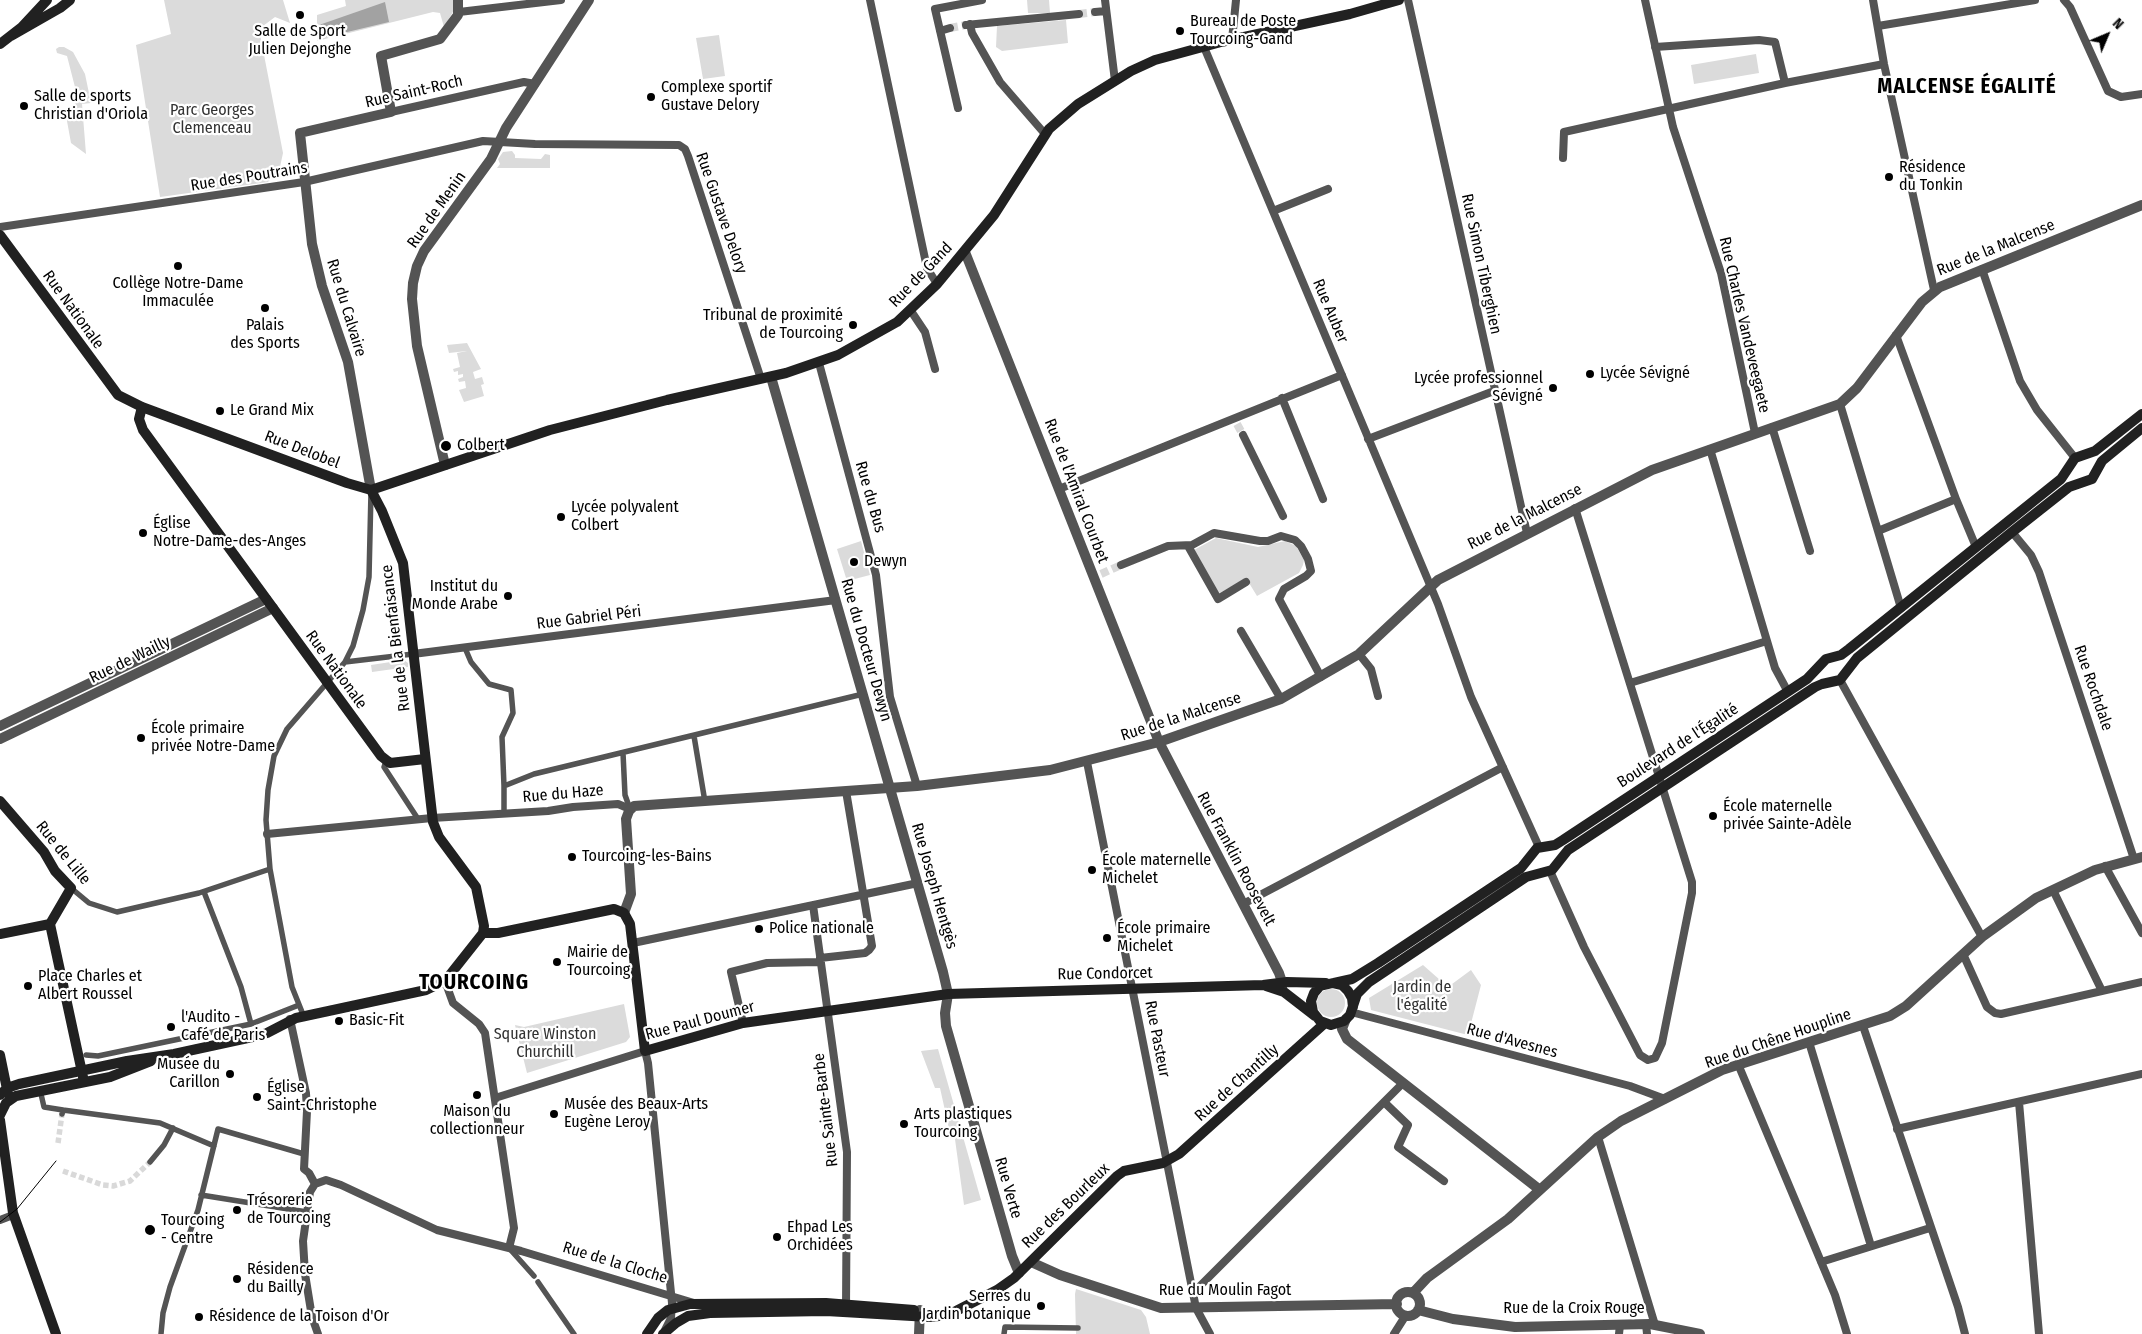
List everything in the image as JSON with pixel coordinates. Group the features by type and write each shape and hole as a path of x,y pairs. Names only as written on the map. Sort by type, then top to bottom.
{"main road":[{"path":"11,36 47,0"},
{"path":"0,44 70,0"},
{"name":"Rue de Gand","path":"371,490 563,427 666,400 766,378 819,363 843,353 891,326 911,311 965,252 999,207 1045,134 1070,110 1115,81 1155,60 1232,40 1344,16 1399,0"},
{"name":"Rue Nationale","path":"0,235 104,378 116,393 124,399"},
{"name":"Rue Delobel","path":"124,399 347,483 371,490"},
{"name":"Rue Nationale","path":"142,407 139,419 143,430 386,761"},
{"path":"1839,679 1822,676 1822,664 1828,658 1849,649 2061,479 2077,460 2100,448 2142,414"},
{"path":"1839,679 1857,658 2012,532 2069,487 2092,479 2102,461 2142,428"},
{"path":"2077,460 2094,461 2096,472"},
{"path":"2077,460 2072,475 2081,482"},
{"name":"Rue de la Bienfaisance","path":"371,490 402,557 425,759"},
{"path":"1834,656 1844,662 1846,668 1839,679"},
{"name":"Boulevard de l'Égalité","path":"1331,983 1358,976 1521,868 1539,850 1563,840 1788,692 1812,675 1822,664"},
{"name":"Boulevard de l'Égalité","path":"1350,1012 1360,990 1369,982 1526,878 1550,869 1568,850 1815,687 1839,679"},
{"path":"4,1096 81,1070 174,1054 261,1035 290,1019 426,990 445,981 483,933 484,926 476,888 438,834 432,818 425,759 393,763 386,761"},
{"name":"Rue de Lille","path":"0,801 44,852 55,870 71,888"},
{"path":"1551,848 1556,853 1550,869 1538,870 1533,866 1539,850 1551,848"},
{"path":"71,888 50,924 84,1082"},
{"path":"483,933 498,933 614,909 624,913 630,924 633,943 645,1052"},
{"path":"0,934 50,924"},
{"path":"1282,986 1316,1017 1325,1024 1336,1024 1350,1012 1352,998 1348,990 1342,985 1331,983 1317,988 1312,995 1311,1007 1316,1017"},
{"name":"Rue Condorcet","path":"948,994 1132,988 1282,986 1331,983"},
{"name":"Rue Paul Doumer","path":"645,1052 743,1023 948,994"},
{"name":"Rue de Chantilly","path":"1167,1161 1179,1154 1325,1024"},
{"path":"4,1096 20,1095 118,1074 174,1054"},
{"path":"0,1055 5,1105 0,1115"},
{"path":"0,1120 13,1216 57,1334"},
{"name":"Rue des Bourleux","path":"1019,1273 1116,1176 1124,1171 1167,1161"},
{"path":"920,1313 969,1304 997,1290 1019,1273"},
{"path":"647,1334 658,1318 672,1308 697,1304"},
{"name":"Rue de la Cloche","path":"697,1304 846,1308 920,1313"},
{"name":"Rue de la Cloche","path":"663,1334 676,1322 688,1316 710,1312 846,1308"}],"street":[{"path":"391,112 381,56 440,39 458,12 458,0"},
{"path":"458,12 561,0"},
{"name":"Rue de Menin","path":"445,465 417,346 412,283 417,266 424,251 485,168 535,84 590,0"},
{"path":"870,0 927,268 937,284"},
{"path":"958,108 935,9 982,0"},
{"path":"1105,0 1115,81"},
{"path":"1232,0 1235,10"},
{"path":"1232,40 1236,0"},
{"name":"Rue Simon Tiberghien","path":"1408,0 1527,533"},
{"name":"Rue Charles Vandeveegaete","path":"1646,0 1675,135 1721,273 1755,434"},
{"path":"1873,0 1884,64 1934,290"},
{"path":"1878,26 2035,0"},
{"path":"2064,0 2070,7 2108,91 2120,97 2142,94"},
{"path":"1095,12 1106,11"},
{"path":"1045,134 1002,86 968,25 1079,14"},
{"path":"940,30 950,28"},
{"path":"1655,47 1759,40 1774,42 1785,83"},
{"name":"Rue Auber","path":"1204,47 1430,586 1468,690 1539,850"},
{"path":"1562,158 1564,132 1785,83 1884,64"},
{"name":"Rue Saint-Roch","path":"300,133 524,82 535,84"},
{"name":"Rue du Calvaire","path":"300,133 304,182 314,254 322,286 348,362 371,490"},
{"name":"Rue des Poutrains","path":"0,227 304,182 477,142 499,143"},
{"name":"Rue Gustave Delory","path":"499,143 669,144 679,145 685,149 766,378"},
{"path":"1273,211 1328,189"},
{"name":"Rue de la Malcense","path":"891,788 1036,773 1087,762 1159,742 1281,699 1359,654 1438,580 1527,533 1652,470 1840,404 1854,392 1922,302 1934,290 2142,205"},
{"name":"Rue de l'Amiral Courbet","path":"965,252 1059,489 1097,575 1159,742"},
{"path":"1982,269 2020,381 2037,410 2077,460"},
{"path":"911,311 925,332 935,370"},
{"path":"1896,336 1956,499 1976,547"},
{"name":"Rue du Bus","path":"819,363 876,575 890,697 917,786"},
{"path":"1059,489 1236,420 1282,398 1342,375"},
{"name":"Rue du Docteur Dewyn","path":"766,378 836,600 891,788"},
{"path":"1368,439 1494,391"},
{"path":"1282,398 1323,498"},
{"path":"1840,404 1901,608"},
{"path":"1772,427 1810,551"},
{"path":"1243,435 1283,516"},
{"path":"1710,449 1767,641 1778,675 1788,692"},
{"path":"86,1055 98,1056 251,1024 300,1008 292,987 270,866 267,834 268,790 278,746 293,720 328,683 345,662 353,646 367,594 371,490"},
{"path":"1878,531 1956,499"},
{"path":"1550,869 1584,947 1640,1055 1652,1060 1661,1049 1692,888 1663,787 1575,508"},
{"name":"Rue Rochdale","path":"2012,532 2031,555 2039,572 2138,858"},
{"path":"1121,565 1168,546 1188,546 1218,533 1263,542 1286,536 1299,543 1310,563 1311,571 1284,589 1280,599 1322,677"},
{"path":"1188,546 1218,599 1246,582"},
{"name":"Rue de Wailly","path":"0,726 266,599"},
{"name":"Rue Gabriel Péri","path":"345,662 836,600"},
{"name":"Rue de Wailly","path":"0,738 273,608"},
{"path":"1241,631 1281,699"},
{"path":"1630,683 1767,641"},
{"path":"465,648 471,662 488,684 511,690 513,713 502,737 504,814"},
{"path":"1359,654 1371,669 1378,696"},
{"path":"1839,679 1982,937"},
{"path":"504,786 534,774 863,694"},
{"path":"694,736 705,802"},
{"name":"Rue Franklin Roosevelt","path":"1159,742 1243,904 1282,986"},
{"path":"623,753 624,795 630,808 626,822 631,894 624,913"},
{"path":"386,761 384,768 418,819"},
{"name":"Rue Pasteur","path":"1087,762 1196,1308"},
{"path":"1243,904 1503,767"},
{"name":"Rue du Haze","path":"267,834 418,819 504,814 615,804 630,808 638,805 891,788"},
{"name":"Rue Joseph Hentgès","path":"891,788 948,994"},
{"path":"743,1023 730,972 767,963 820,960 865,953 871,948 846,791"},
{"name":"Rue du Chêne Houpline","path":"1413,1293 1427,1278 1502,1223 1598,1138 1621,1121 1714,1074 1738,1064 1890,1016 1901,1010 1982,937 2023,907 2053,890 2105,866 2138,858"},
{"name":"Rue de Lille","path":"71,888 89,903 117,912 202,892 270,866"},
{"path":"2105,866 2142,933"},
{"path":"633,943 918,883"},
{"path":"2053,890 2102,991"},
{"path":"202,892 241,987 251,1024"},
{"name":"Rue Sainte-Barbe","path":"813,905 848,1158 846,1308"},
{"path":"1964,954 1984,1002 1995,1013 2008,1014 2142,982"},
{"path":"445,981 454,1003 479,1024 485,1033 514,1228 509,1248 534,1276"},
{"name":"Rue Verte","path":"948,994 945,1020 950,1043 1012,1256 1019,1273"},
{"path":"1350,1012 1342,1029 1347,1039 1540,1190"},
{"name":"Rue d'Avesnes","path":"1350,1012 1630,1086 1664,1099"},
{"path":"290,1019 302,1066 306,1093 304,1169 309,1173 315,1184 308,1197 302,1241 312,1317 318,1334"},
{"path":"1863,1026 1958,1306 1965,1334"},
{"path":"1809,1042 1871,1246"},
{"path":"645,1052 648,1063 672,1308 671,1318 663,1334"},
{"name":"Rue Paul Doumer","path":"496,1098 645,1052"},
{"path":"1738,1064 1835,1295 1847,1334"},
{"path":"1897,1129 2142,1074"},
{"path":"1194,1292 1403,1083"},
{"path":"41,1094 44,1107 62,1112 160,1123 214,1146"},
{"path":"1384,1102 1408,1125 1398,1148 1444,1181"},
{"path":"2020,1102 2039,1334"},
{"path":"150,1162 160,1151 173,1128"},
{"path":"161,1334 163,1314 170,1287 201,1196 218,1129 304,1154"},
{"path":"1598,1138 1649,1328"},
{"name":"Rue de la Cloche","path":"315,1184 321,1181 331,1181 428,1227 509,1248 697,1304"},
{"path":"201,1196 307,1212"},
{"path":"0,1220 13,1216"},
{"path":"1821,1262 1930,1228"},
{"name":"Rue du Moulin Fagot","path":"1031,1262 1060,1275 1151,1306 1167,1309 1397,1304"},
{"path":"538,1282 574,1334"},
{"path":"1403,1293 1413,1293 1420,1300 1418,1310 1412,1315 1406,1315 1400,1312 1397,1304 1398,1298 1403,1293"},
{"path":"1196,1308 1210,1334"},
{"name":"Rue de la Croix Rouge","path":"1418,1310 1453,1319 1515,1327 1649,1328 1700,1334"},
{"path":"919,1334 920,1313"},
{"path":"1394,1334 1406,1315"},
{"path":"1004,1334 1004,1327 1078,1328"}],"green space":[{"name":"Parc Georges Clemenceau","path":"164,0 283,0 290,23 275,17 259,29 283,153 280,167 268,182 160,197 136,45 171,34"},
{"path":"345,0 453,0 454,10 444,27 440,13 433,12 317,41 317,15 346,6"},
{"path":"1027,0 1049,0 1050,13 1028,13"},
{"path":"1066,20 1068,43 1002,51 996,47 997,26"},
{"path":"719,35 725,76 703,79 696,38"},
{"path":"64,47 73,52 85,74 91,103 82,104 86,154 71,143 67,121 67,106 75,112 76,91 67,56 57,53 56,49"},
{"path":"1756,54 1759,73 1694,84 1691,65"},
{"path":"512,151 515,158 541,159 545,154 550,155 550,168 497,168 500,164 498,159 503,152"},
{"path":"467,343 481,369 473,372 475,379 482,377 484,384 481,385 484,396 464,402 459,390 466,388 465,381 459,382 458,379 463,377 463,374 458,375 458,371 454,372 453,369 460,367 457,353 467,351 449,353 447,345"},
{"path":"1216,538 1258,547 1285,541 1296,546 1304,560 1303,565 1299,573 1257,596 1246,578 1220,593 1216,590 1194,550"},
{"name":"Dewyn","path":"861,541 870,575 847,581 837,549"},
{"path":"404,660 408,663 408,667 372,672 371,665"},
{"name":"Jardin de l'égalité","path":"1423,965 1448,987 1471,970 1481,985 1468,1035 1371,1010 1369,998"},
{"path":"1331,989 1341,993 1345,1003 1341,1013 1331,1017 1321,1013 1317,1003 1321,993"},
{"name":"Square Winston Churchill","path":"624,1004 630,1037 626,1042 527,1073 515,1025 524,1027"},
{"path":"938,1049 981,1200 964,1205 954,1132 950,1133 940,1088 935,1088 921,1051"},
{"path":"1076,1289 1141,1310 1146,1317 1150,1334 1076,1334"}],"shaded area":[{"path":"385,2 389,22 318,39 319,25"}],"tunnel":[{"path":"1079,14 1095,12"},
{"path":"950,28 966,25"},
{"path":"1237,424 1243,435"},
{"path":"1101,574 1121,565"},
{"path":"58,1143 62,1114"},
{"path":"63,1171 103,1185 113,1186 130,1181 150,1162"}],"tram line":[{"path":"0,1222 17,1209 56,1161"}],"place":[{"name":"Salle de Sport Julien Dejonghe","path":"300,15"},
{"name":"Bureau de Poste Tourcoing-Gand","path":"1180,31"},
{"name":"Complexe sportif Gustave Delory","path":"651,97"},
{"name":"Salle de sports Christian d'Oriola","path":"24,106"},
{"name":"Résidence du Tonkin","path":"1889,177"},
{"name":"Collège Notre-Dame Immaculée","path":"178,266"},
{"name":"Palais des Sports","path":"265,308"},
{"name":"Tribunal de proximité de Tourcoing","path":"853,325"},
{"name":"Lycée Sévigné","path":"1590,374"},
{"name":"Lycée professionnel Sévigné","path":"1553,388"},
{"name":"Le Grand Mix","path":"220,411"},
{"name":"Colbert","path":"446,446"},
{"name":"Lycée polyvalent Colbert","path":"561,517"},
{"name":"Église Notre-Dame-des-Anges","path":"143,533"},
{"name":"Dewyn","path":"854,562"},
{"name":"Institut du Monde Arabe","path":"508,596"},
{"name":"École primaire privée Notre-Dame","path":"141,738"},
{"name":"École maternelle privée Sainte-Adèle","path":"1713,816"},
{"name":"Tourcoing-les-Bains","path":"572,857"},
{"name":"École maternelle Michelet","path":"1092,870"},
{"name":"Police nationale","path":"759,929"},
{"name":"École primaire Michelet","path":"1107,938"},
{"name":"Mairie de Tourcoing","path":"557,962"},
{"name":"Place Charles et Albert Roussel","path":"28,986"},
{"name":"Basic-Fit","path":"339,1021"},
{"name":"l'Audito - Café de Paris","path":"171,1027"},
{"name":"Musée du Carillon","path":"230,1074"},
{"name":"Maison du collectionneur","path":"477,1095"},
{"name":"Église Saint-Christophe","path":"257,1097"},
{"name":"Musée des Beaux-Arts Eugène Leroy","path":"554,1114"},
{"name":"Arts plastiques Tourcoing","path":"904,1124"},
{"name":"Trésorerie de Tourcoing","path":"237,1210"},
{"name":"Tourcoing - Centre","path":"150,1230"},
{"name":"Ehpad Les Orchidées","path":"777,1237"},
{"name":"Résidence du Bailly","path":"237,1279"},
{"name":"Serres du Jardin botanique","path":"1041,1306"},
{"name":"Résidence de la Toison d'Or","path":"199,1317"}],"district":[{"name":"MALCENSE ÉGALITÉ","path":"1967,87"},
{"name":"TOURCOING","path":"474,983"}]}
